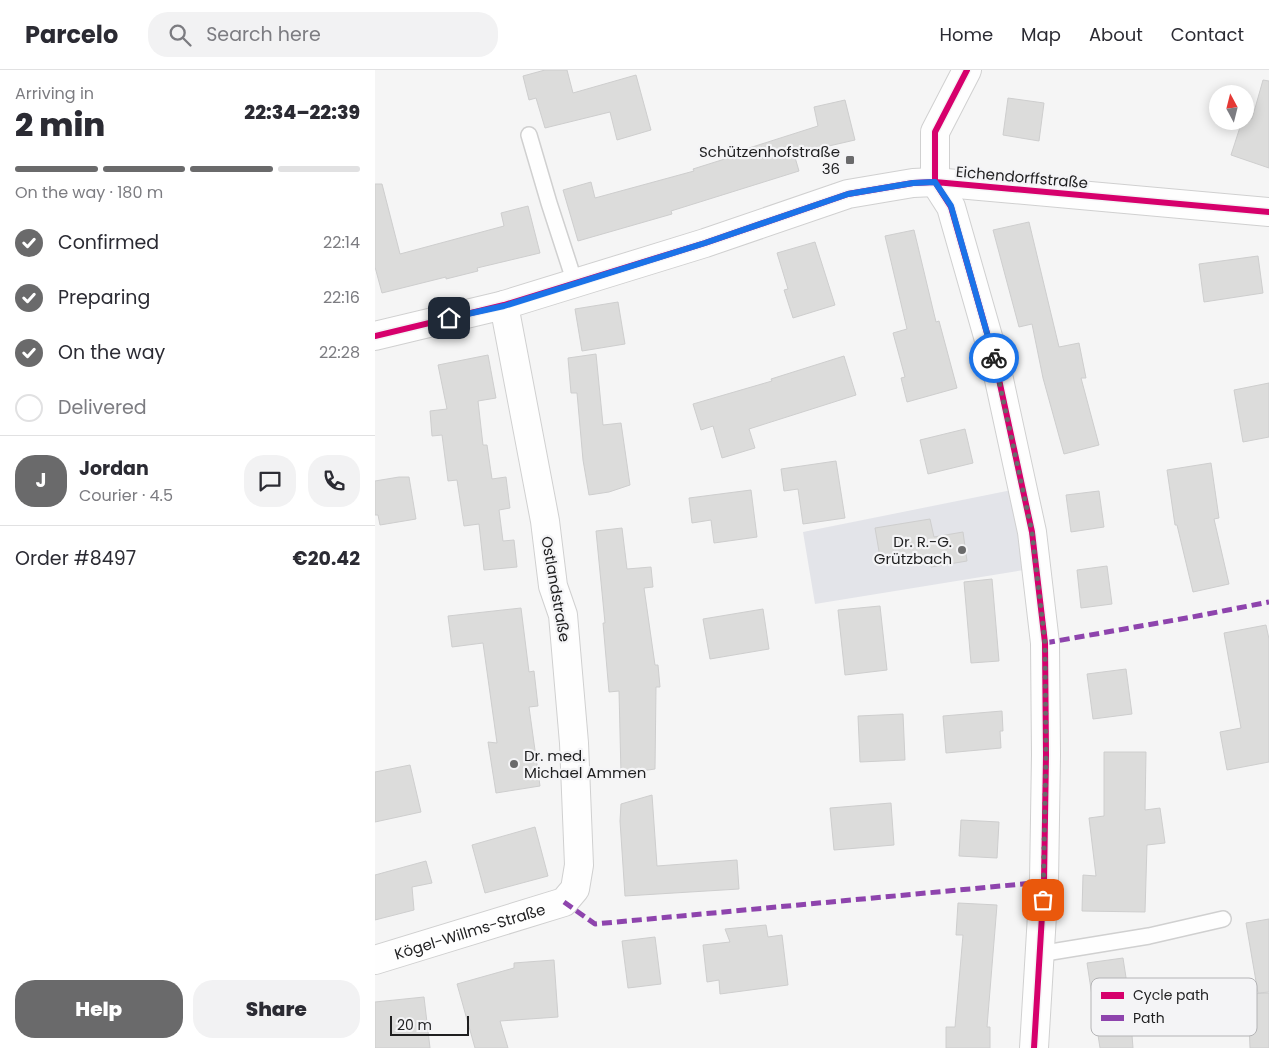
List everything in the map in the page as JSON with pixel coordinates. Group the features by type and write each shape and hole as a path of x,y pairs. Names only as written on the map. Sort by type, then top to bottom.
{"street":[{"path":"967,70 935,132 935,182 951,206 995,361 1032,532 1045,643 1044,882 1034,1048"},
{"name":"Eichendorffstraße","path":"375,336 504,306 705,243 848,194 913,183 935,182 1269,212"},
{"name":"Ostlandstraße","path":"504,306 545,522 553,586 563,615 574,743 579,865 575,889 564,902"},
{"name":"Kögel-Willms-Straße","path":"375,960 564,902"}],"lane":[{"path":"529,135 575,284"},
{"path":"1039,954 1149,936 1223,919"}],"shaded area":[{"path":"1022,488 1036,568 815,604 803,532"}],"building":[{"path":"545,70 567,70 573,93 636,75 651,130 617,140 610,112 545,128 536,98 529,100 523,76"},
{"path":"1263,80 1269,81 1269,168 1231,155 1239,130 1254,130 1254,112"},
{"path":"1008,98 1044,103 1039,141 1003,135"},
{"path":"845,100 855,140 794,154 799,171 671,211 672,214 578,241 563,190 591,182 595,198 694,171 693,169 747,152 746,149 818,126 814,107"},
{"path":"375,184 382,184 400,254 504,226 501,213 528,206 540,253 477,268 478,271 382,293 375,267"},
{"path":"1029,222 1059,347 1079,343 1086,378 1081,378 1099,445 1064,454 1043,378 1032,324 1019,327 993,230"},
{"path":"914,230 936,322 939,321 957,388 907,402 901,378 905,377 893,333 907,329 885,236"},
{"path":"815,242 835,305 793,318 784,290 788,289 777,253"},
{"path":"1258,256 1263,293 1204,302 1199,264"},
{"path":"618,302 625,344 582,351 575,309"},
{"path":"596,354 603,425 621,423 630,485 609,492 589,495 583,460 577,393 571,393 568,358"},
{"path":"488,355 496,398 478,401 483,445 487,445 492,479 506,477 510,508 499,510 503,541 514,540 517,567 484,570 479,524 464,526 457,480 448,481 442,435 432,436 430,411 447,409 438,365"},
{"path":"844,356 856,395 749,429 755,448 722,458 713,426 701,430 693,404 772,381 771,379"},
{"path":"1269,383 1269,437 1243,442 1234,390"},
{"path":"965,429 973,463 928,474 920,440"},
{"path":"836,461 845,518 803,524 798,489 784,491 781,469"},
{"path":"1211,463 1219,518 1214,519 1229,584 1193,592 1177,525 1175,525 1167,470"},
{"path":"409,477 416,519 380,525 378,515 375,515 375,481"},
{"path":"751,490 757,537 714,543 711,520 692,523 689,498"},
{"path":"1099,491 1104,527 1071,532 1066,495"},
{"path":"930,519 934,537 963,532 967,561 931,567 931,560 881,563 875,528"},
{"path":"622,528 627,569 651,567 653,587 644,588 655,665 658,665 660,687 656,687 655,769 621,774 619,691 609,692 603,623 605,623 596,531"},
{"path":"1107,566 1112,604 1081,608 1077,570"},
{"path":"992,579 999,661 971,663 964,582"},
{"path":"880,606 887,670 845,675 838,610"},
{"path":"521,608 529,672 534,671 538,706 529,707 540,786 496,793 488,742 497,743 483,643 452,647 448,616"},
{"path":"763,609 769,649 710,659 703,619"},
{"path":"1266,625 1269,639 1269,762 1227,770 1220,732 1241,728 1224,633"},
{"path":"1126,669 1132,714 1093,719 1087,674"},
{"path":"1002,711 1003,731 1000,731 1001,748 946,753 943,716"},
{"path":"903,714 905,760 860,762 858,716"},
{"path":"1104,752 1146,752 1145,810 1160,808 1165,843 1147,845 1145,912 1082,911 1083,875 1096,876 1089,818 1104,816"},
{"path":"410,765 421,812 375,822 375,772"},
{"path":"652,795 657,866 737,860 739,889 625,896 620,821 621,804"},
{"path":"891,803 894,845 834,850 830,808"},
{"path":"961,820 999,822 997,858 959,856"},
{"path":"535,827 548,876 485,893 472,845"},
{"path":"426,861 432,883 412,887 414,910 375,920 375,875"},
{"path":"958,903 997,905 987,1027 990,1027 990,1048 946,1048 946,1027 955,1027 963,935 956,935"},
{"path":"1269,919 1269,992 1258,993 1257,978 1255,978 1246,923"},
{"path":"766,925 768,937 782,935 788,985 720,994 719,980 707,982 703,945 730,942 725,929"},
{"path":"655,937 661,984 628,988 622,941"},
{"path":"1123,958 1126,978 1091,978 1091,989 1087,963"},
{"path":"554,960 558,1017 500,1021 508,1048 475,1048 457,984 514,968 514,963"},
{"path":"1269,993 1269,1048 1250,1048 1250,1036 1257,1036 1257,994"},
{"path":"424,997 430,1048 375,1048 375,1002"},
{"path":"1098,1036 1132,1036 1133,1048 1100,1048"}],"marked path":[{"path":"1045,643 1269,602"},
{"path":"564,902 595,924 1044,882"}],"cycle path":[{"path":"967,70 935,132 935,182 951,207 995,361 1032,532 1045,643 1044,882 1034,1048"},
{"path":"375,336 504,305 705,243 848,194 913,183 935,182 1269,212"}],"way so far":[{"path":"994,358 1032,532 1045,643 1046,755 1043,900"}],"place":[{"name":"Schützenhofstraße 36","path":"850,160"},
{"name":"Dr. R.-G. Grützbach","path":"962,550"},
{"name":"Dr. med. Michael Ammen","path":"514,764"}],"route":[{"path":"449,318 504,306 705,243 848,194 913,183 935,182 951,206 994,358"}]}
